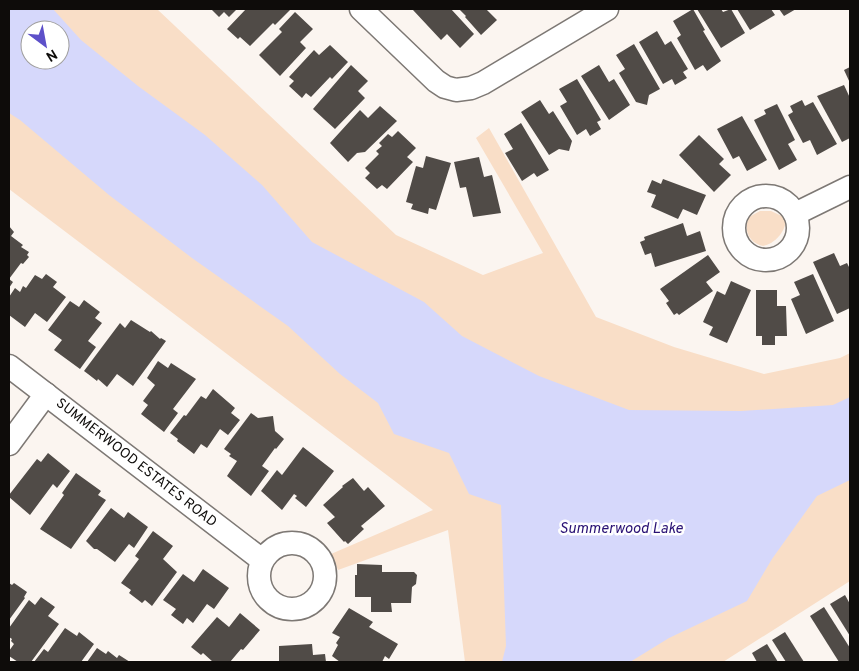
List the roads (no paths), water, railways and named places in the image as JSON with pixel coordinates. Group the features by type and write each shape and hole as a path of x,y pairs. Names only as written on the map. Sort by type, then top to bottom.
{"street":[{"path":"361,9 429,76 445,87 456,90 471,88 483,83 606,9"},
{"path":"795,214 850,187"},
{"name":"SUMMERWOOD ESTATES ROAD","path":"9,366 262,560"},
{"path":"9,444 46,394"}],"water":[{"name":"Summerwood Lake","path":"9,9 53,9 63,20 20,20 20,70 70,70 70,28 81,40 138,86 205,135 262,185 312,242 424,302 462,336 539,376 629,410 741,411 833,405 850,397 850,480 817,496 772,559 747,601 669,638 630,662 502,662 506,646 501,505 469,494 449,453 394,434 378,403 340,374 288,326 192,258 109,195 20,120 9,113"}]}
